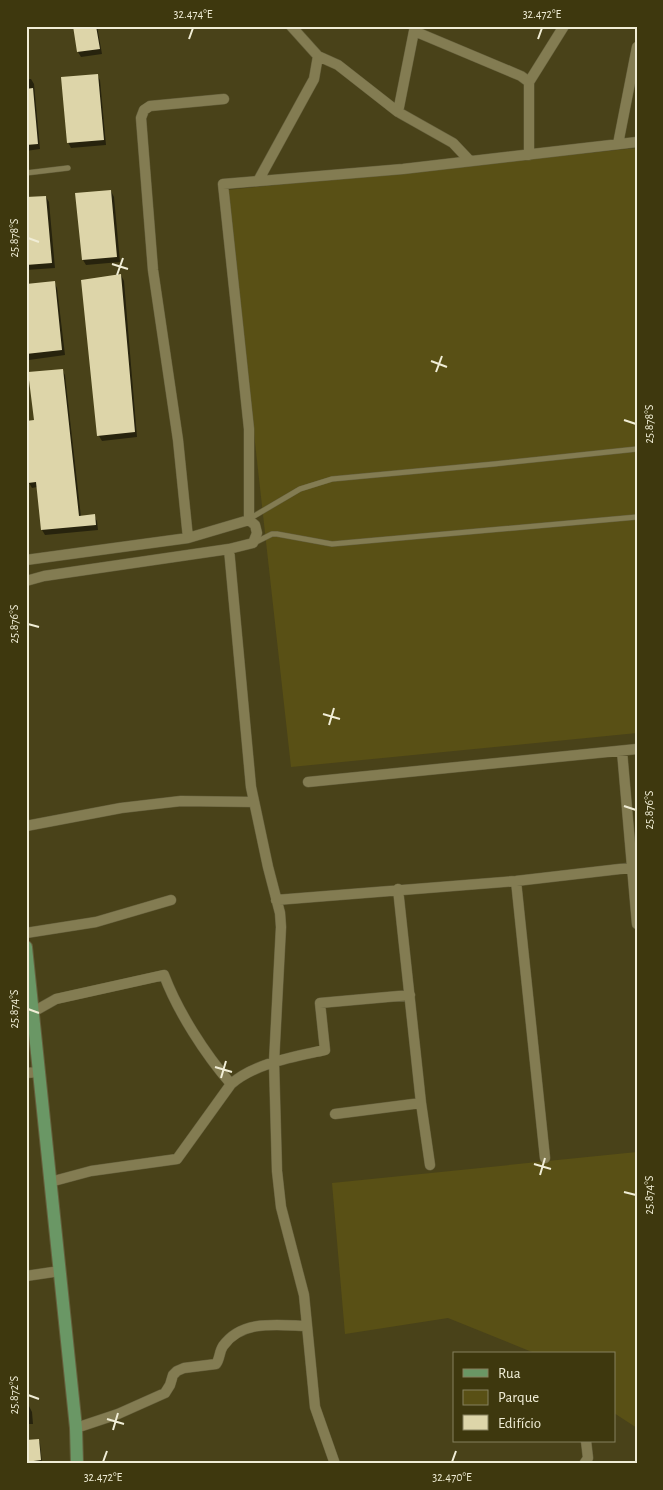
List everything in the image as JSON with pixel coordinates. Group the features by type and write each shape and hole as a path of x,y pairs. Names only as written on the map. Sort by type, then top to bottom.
{"main road":[{"path":"26,947 33,1012 33,1073 50,1182 76,1428 77,1461"}],"street":[{"path":"291,26 318,56 338,65 398,112 453,143 470,162"},
{"path":"529,155 529,82 564,26"},
{"path":"398,112 414,29 521,76 529,82"},
{"path":"618,144 637,47"},
{"path":"258,181 314,78 318,56"},
{"path":"188,538 178,440 152,270 141,118 144,110 150,106 224,99"},
{"path":"249,520 249,429 223,184 403,169 637,142"},
{"path":"26,560 188,538 249,520"},
{"path":"26,581 44,576 228,549 253,543 257,533 255,525 249,520"},
{"path":"228,549 249,769 254,802 281,928 274,1062 274,1122 281,1207 304,1296 315,1407 335,1464"},
{"path":"39,558 35,565 37,572 44,576"},
{"path":"308,782 637,749"},
{"path":"622,751 634,868 637,924"},
{"path":"26,826 121,808 180,801 254,802"},
{"path":"276,900 516,881 634,868"},
{"path":"516,881 545,1158"},
{"path":"398,889 421,1103 430,1165"},
{"path":"26,933 96,922 171,900"},
{"path":"33,1012 56,999 164,975 171,993 213,1063 232,1084"},
{"path":"50,1182 91,1171 177,1159 232,1084 242,1076 274,1062 324,1050 320,1003 410,994"},
{"path":"335,1114 421,1103"},
{"path":"26,1276 60,1271"},
{"path":"76,1428 118,1414 164,1393 170,1385 172,1375 177,1371 184,1368 218,1363 223,1346 238,1332 252,1326 307,1326"},
{"path":"584,1464 588,1458 586,1442"}],"lane":[{"path":"26,173 68,168"},
{"path":"249,520 300,489 332,479 637,449"},
{"path":"253,543 272,534 332,544 637,516"}],"green space":[{"path":"637,148 637,733 291,767 227,190"},
{"path":"637,1152 637,1428 616,1414 616,1352 532,1352 448,1318 345,1334 332,1183"}],"building":[{"path":"73,26 96,26 100,49 77,52"},
{"path":"98,74 104,140 67,143 61,77"},
{"path":"33,88 38,144 26,145 26,89"},
{"path":"111,190 117,257 82,260 75,193"},
{"path":"46,196 52,263 26,265 26,197"},
{"path":"121,274 135,432 97,436 81,280"},
{"path":"55,281 62,350 26,354 26,284"},
{"path":"63,369 79,516 95,514 96,525 41,530 36,482 28,483 26,470 26,421 34,420 28,372"},
{"path":"39,1439 41,1460 26,1462 26,1440"}]}
